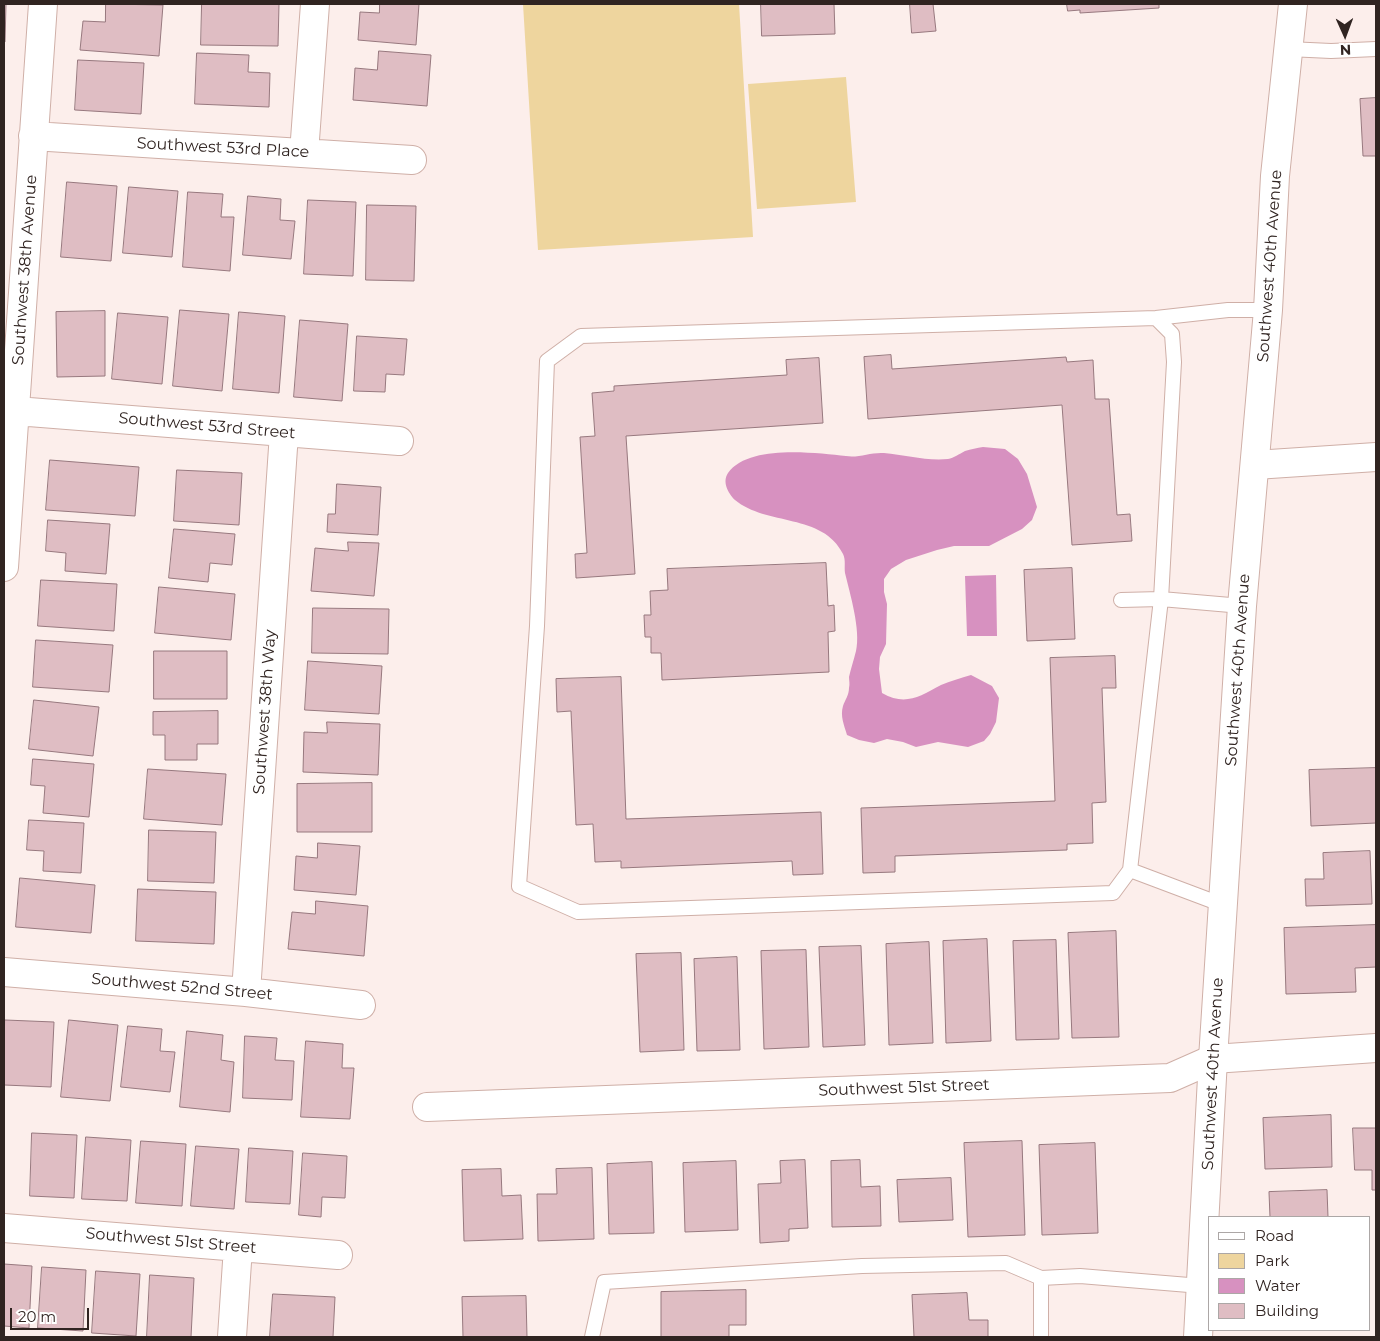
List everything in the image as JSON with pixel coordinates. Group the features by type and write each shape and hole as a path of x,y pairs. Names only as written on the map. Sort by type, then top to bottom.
{"street":[{"name":"Southwest 38th Avenue","path":"4,567 43,4"},
{"path":"304,152 315,4"},
{"name":"Southwest 40th Avenue","path":"1198,1337 1213,1059 1242,606 1268,310 1275,176 1293,4"},
{"name":"Southwest 53rd Place","path":"33,136 412,160"},
{"name":"Southwest 53rd Street","path":"16,411 399,441"},
{"name":"Southwest 38th Way","path":"246,992 284,433"},
{"path":"1255,465 1376,457"},
{"name":"Southwest 52nd Street","path":"4,972 246,992 361,1004"},
{"name":"Southwest 51st Street","path":"427,1108 1170,1078 1213,1059 1376,1048"},
{"name":"Southwest 51st Street","path":"4,1228 338,1255"},
{"path":"232,1337 238,1247"}],"lane":[{"path":"1288,49 1331,51 1376,49"},
{"path":"1156,318 1172,334 1174,362 1161,599 1130,870 1113,893 578,912 518,886 538,626 547,361 581,336 1156,318 1228,310 1268,310"},
{"path":"1121,600 1161,599 1242,606"},
{"path":"1130,870 1223,906"},
{"path":"592,1337 604,1282 862,1266 1006,1263 1041,1278 1080,1276 1201,1286"},
{"path":"1041,1278 1041,1337"}],"green space":[{"path":"523,4 739,4 753,237 538,250"},
{"path":"846,77 856,202 757,209 748,84"}],"water":[{"path":"983,447 1005,449 1018,459 1027,474 1037,507 1032,520 1022,529 989,546 954,546 906,560 891,569 884,579 884,592 887,604 886,644 880,657 879,669 882,693 898,699 919,696 944,684 971,675 992,686 999,698 996,722 984,741 968,747 938,742 916,747 887,739 874,743 847,735 842,710 849,691 849,677 856,651 857,633 843,554 834,541 822,532 793,521 762,514 735,500 727,487 726,476 738,464 751,458 783,452 851,456 884,453 924,459 940,459 954,457 965,451"},
{"path":"996,575 997,636 967,636 965,576"}],"building":[{"path":"4,4 6,4 5,42 4,42"},
{"path":"106,4 163,5 159,56 80,50 83,21 105,22"},
{"path":"202,4 279,4 278,46 201,45"},
{"path":"380,4 419,4 416,45 358,40 360,12 379,13"},
{"path":"761,4 834,4 835,34 762,36"},
{"path":"910,4 933,4 936,31 912,33"},
{"path":"1067,4 1159,4 1159,8 1080,13 1080,10 1068,11"},
{"path":"379,51 431,55 427,106 353,100 355,68 377,70"},
{"path":"197,53 249,55 248,72 270,73 269,107 195,104"},
{"path":"78,60 144,63 141,114 75,110"},
{"path":"1376,98 1376,156 1363,156 1360,99"},
{"path":"67,182 117,186 111,261 61,257"},
{"path":"129,187 178,191 172,257 123,253"},
{"path":"188,192 223,194 221,217 234,217 230,271 183,267"},
{"path":"248,196 281,199 280,220 295,221 291,259 243,255"},
{"path":"308,200 356,202 353,276 304,274"},
{"path":"367,205 416,206 414,281 366,280"},
{"path":"180,310 229,314 222,391 173,386"},
{"path":"105,311 105,376 57,377 56,312"},
{"path":"239,312 285,316 279,393 233,389"},
{"path":"118,313 168,317 162,384 112,379"},
{"path":"300,320 348,324 342,401 294,397"},
{"path":"357,336 407,339 404,375 386,374 385,392 354,391"},
{"path":"891,355 892,369 1066,357 1067,362 1093,360 1095,399 1109,399 1117,515 1130,514 1132,541 1072,545 1062,405 868,419 864,357"},
{"path":"819,358 823,423 626,436 635,574 576,578 575,554 587,553 580,437 595,436 592,393 614,391 614,386 787,375 786,360"},
{"path":"50,460 139,467 135,516 46,510"},
{"path":"177,470 242,473 239,525 174,521"},
{"path":"337,484 381,487 378,535 327,532 328,514 335,514"},
{"path":"48,520 110,524 106,574 65,571 66,553 46,551"},
{"path":"174,529 235,534 232,565 210,563 208,582 169,578"},
{"path":"348,542 379,543 374,596 311,591 315,548 348,551"},
{"path":"826,563 828,606 834,605 835,631 828,632 829,672 662,680 661,653 651,653 651,637 645,637 644,615 651,615 650,591 668,590 667,569"},
{"path":"1072,568 1075,639 1027,641 1024,570"},
{"path":"41,580 117,584 114,631 38,626"},
{"path":"159,587 235,594 231,640 155,633"},
{"path":"313,608 389,609 388,654 312,653"},
{"path":"36,640 113,645 109,692 33,687"},
{"path":"154,651 227,651 227,699 154,699"},
{"path":"1115,656 1116,688 1102,688 1106,802 1092,803 1093,843 1067,844 1067,850 895,856 895,872 863,873 861,808 1055,801 1050,658"},
{"path":"308,661 382,666 379,714 305,710"},
{"path":"621,677 626,819 821,812 823,874 793,875 792,861 621,868 621,861 595,862 593,824 576,825 571,711 557,712 556,679"},
{"path":"34,700 99,707 93,756 29,749"},
{"path":"218,711 218,744 197,744 197,760 165,760 165,735 153,735 153,712"},
{"path":"327,722 380,724 378,775 303,772 304,732 327,733"},
{"path":"33,759 94,764 89,817 43,813 45,786 31,785"},
{"path":"1376,768 1376,823 1311,826 1309,770"},
{"path":"148,769 226,774 222,825 144,819"},
{"path":"372,783 372,832 297,832 297,784"},
{"path":"29,820 84,823 81,873 43,871 44,851 27,850"},
{"path":"149,830 216,832 214,883 148,881"},
{"path":"318,843 360,846 356,895 294,890 296,856 317,858"},
{"path":"1370,851 1372,904 1306,906 1305,879 1324,879 1323,853"},
{"path":"20,878 95,885 91,933 16,927"},
{"path":"138,889 216,892 214,944 136,941"},
{"path":"316,901 368,906 364,956 288,949 292,912 315,914"},
{"path":"1376,925 1376,967 1355,968 1356,992 1286,994 1284,928"},
{"path":"1116,931 1119,1037 1072,1038 1068,933"},
{"path":"987,939 991,1041 946,1043 943,941"},
{"path":"1056,940 1059,1039 1016,1040 1013,941"},
{"path":"929,942 933,1043 889,1045 886,944"},
{"path":"861,946 865,1045 823,1047 819,947"},
{"path":"806,950 809,1047 764,1049 761,951"},
{"path":"681,953 684,1050 640,1052 636,954"},
{"path":"737,957 740,1050 697,1051 694,959"},
{"path":"5,1020 54,1022 51,1087 4,1085"},
{"path":"69,1020 118,1025 110,1101 61,1097"},
{"path":"128,1026 162,1029 160,1051 175,1052 170,1092 121,1087"},
{"path":"187,1031 223,1035 221,1060 234,1062 230,1112 180,1107"},
{"path":"245,1036 277,1038 275,1060 294,1061 292,1100 243,1098"},
{"path":"306,1041 343,1044 342,1068 354,1068 350,1119 301,1117"},
{"path":"1331,1115 1332,1167 1265,1169 1263,1118"},
{"path":"1353,1128 1376,1128 1376,1190 1372,1190 1372,1170 1355,1170"},
{"path":"32,1133 77,1135 74,1198 30,1196"},
{"path":"86,1137 131,1140 127,1201 82,1199"},
{"path":"141,1141 186,1144 182,1206 136,1203"},
{"path":"1022,1141 1025,1235 968,1237 964,1143"},
{"path":"1095,1143 1098,1233 1042,1235 1039,1145"},
{"path":"196,1146 239,1149 234,1209 191,1206"},
{"path":"249,1148 293,1151 290,1204 246,1202"},
{"path":"303,1153 347,1156 345,1198 322,1197 321,1217 299,1215"},
{"path":"805,1160 808,1228 789,1229 789,1241 760,1243 758,1184 781,1183 780,1161"},
{"path":"860,1160 861,1187 880,1186 881,1226 832,1227 831,1161"},
{"path":"736,1161 738,1230 685,1232 683,1163"},
{"path":"652,1162 654,1233 609,1234 607,1164"},
{"path":"592,1168 594,1239 538,1241 537,1194 557,1194 556,1169"},
{"path":"501,1169 502,1196 521,1195 523,1239 464,1241 462,1170"},
{"path":"951,1178 953,1220 899,1222 897,1180"},
{"path":"1327,1190 1328,1216 1270,1216 1269,1192"},
{"path":"4,1264 32,1266 29,1328 4,1326"},
{"path":"42,1267 86,1270 83,1331 38,1328"},
{"path":"96,1271 140,1274 136,1336 92,1333"},
{"path":"150,1275 194,1278 191,1337 147,1337"},
{"path":"746,1290 746,1325 729,1325 729,1337 661,1337 661,1292"},
{"path":"967,1293 969,1320 988,1320 988,1337 914,1337 912,1295"},
{"path":"273,1294 335,1297 333,1337 270,1337"},
{"path":"526,1296 527,1337 463,1337 462,1297"}]}
